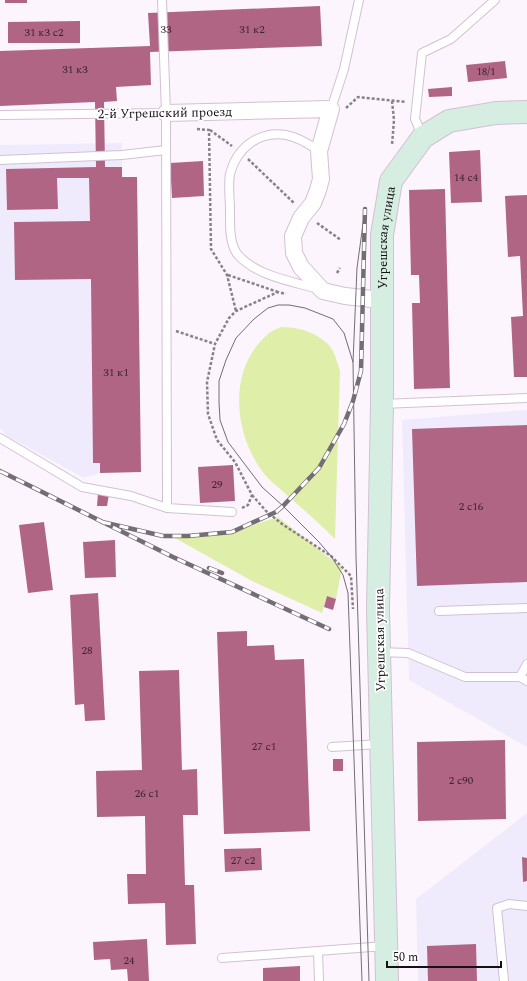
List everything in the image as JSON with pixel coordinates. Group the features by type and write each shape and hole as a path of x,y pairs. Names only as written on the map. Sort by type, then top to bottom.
{"street":[{"name":"2-й Угрешский проезд","path":"166,113 337,109"},
{"path":"323,291 301,267 294,253 293,236 301,218 313,203 318,190 320,179 319,151 337,109"},
{"path":"423,137 449,121 496,113 527,112"},
{"name":"Угрешская улица","path":"387,981 378,652 382,404 382,235 391,181 423,137"},
{"name":"Угрешская улица","path":"323,291 345,296 381,300"}],"lane":[{"path":"162,0 166,113 167,508"},
{"path":"337,109 359,0"},
{"path":"423,137 415,119 422,53 451,39 495,0"},
{"name":"2-й Угрешский проезд","path":"0,115 166,113"},
{"path":"319,151 304,141 288,135 272,134 257,138 243,148 235,161 230,175 230,220 232,241 237,253 245,261 258,270 323,291"},
{"path":"0,160 122,155 166,150"},
{"path":"382,404 527,398"},
{"path":"0,438 82,486 131,496 167,508 232,512"},
{"path":"439,611 527,608"},
{"path":"378,652 408,653 465,677 523,679 527,664"},
{"path":"332,747 380,744"},
{"path":"504,981 498,908 509,904 527,906"},
{"path":"222,958 386,946"},
{"path":"318,951 319,981"}],"path":[{"path":"337,109 358,97 416,104"},
{"path":"392,101 394,120 392,145"},
{"path":"195,129 210,130 241,152 305,213 340,240"},
{"path":"210,130 211,249 227,275 236,311"},
{"path":"337,273 340,268"},
{"path":"227,275 278,292 290,294"},
{"path":"278,292 236,311 228,318 215,344 207,382 208,414 217,440 235,462 252,495 266,511 282,524 331,556 351,576 354,609"},
{"path":"166,327 215,344"},
{"path":"232,512 248,505 252,495"}],"shaded area":[{"path":"122,143 122,177 137,177 141,472 100,473 84,478 7,436 0,428 0,145"},
{"path":"527,410 527,747 409,680 402,420"},
{"path":"527,813 527,981 418,981 416,899"}],"green space":[{"path":"281,327 301,329 324,340 333,351 340,371 335,539 265,475 246,442 241,423 239,403 240,384 245,366 255,349 268,334"},
{"path":"278,517 342,568 336,599 327,596 322,613 252,581 173,537 232,532"}],"building":[{"path":"5,0 27,0 27,3 5,3"},
{"path":"320,6 322,46 150,52 151,85 116,87 117,101 104,102 105,167 122,167 122,177 137,177 141,472 100,473 100,463 93,463 91,279 15,280 14,222 90,221 89,178 57,178 58,209 7,210 6,169 96,167 95,102 0,106 0,51 150,46 148,13"},
{"path":"80,21 80,43 8,43 8,22"},
{"path":"505,61 507,78 468,82 466,65"},
{"path":"452,87 452,96 429,97 428,89"},
{"path":"480,150 482,202 451,203 449,152"},
{"path":"203,161 204,196 172,198 170,163"},
{"path":"445,189 450,388 414,389 412,303 420,303 419,275 411,275 409,190"},
{"path":"527,195 527,377 514,377 511,317 523,316 520,256 508,257 505,196"},
{"path":"527,425 527,582 417,586 412,429"},
{"path":"233,465 235,501 200,503 198,467"},
{"path":"98,493 109,494 107,506 97,506"},
{"path":"44,522 53,590 28,593 19,525"},
{"path":"115,540 116,577 85,578 83,542"},
{"path":"98,593 105,720 85,721 84,704 75,705 70,595"},
{"path":"327,596 336,599 333,610 324,607"},
{"path":"247,631 247,646 274,645 275,660 304,659 310,831 224,834 217,632"},
{"path":"179,670 182,770 197,769 198,815 183,815 185,885 194,885 196,944 166,945 165,903 128,904 127,874 146,874 145,816 97,817 96,771 142,770 139,671"},
{"path":"505,740 506,819 418,821 417,742"},
{"path":"333,759 343,759 343,771 333,771"},
{"path":"261,848 262,870 225,872 224,849"},
{"path":"522,857 527,858 527,881 523,882"},
{"path":"147,939 149,981 128,981 127,969 111,970 110,959 94,960 93,942"},
{"path":"476,944 477,981 428,981 427,946"},
{"path":"300,966 300,981 263,981 263,968"}],"tram line":[{"path":"365,209 357,268 353,362 356,556 369,981"},
{"path":"353,362 344,333 333,319 305,308 289,305 278,305 268,308 254,319 236,338 226,360 219,381 219,402 220,420 228,442 262,487 283,506 331,556 343,575 348,593 362,981"}],"railway":[{"path":"102,522 163,536 188,536 232,532 276,512 319,468 344,424 353,401 361,371 365,209"},
{"path":"0,471 173,557 329,629"},
{"path":"209,568 222,573"}]}
